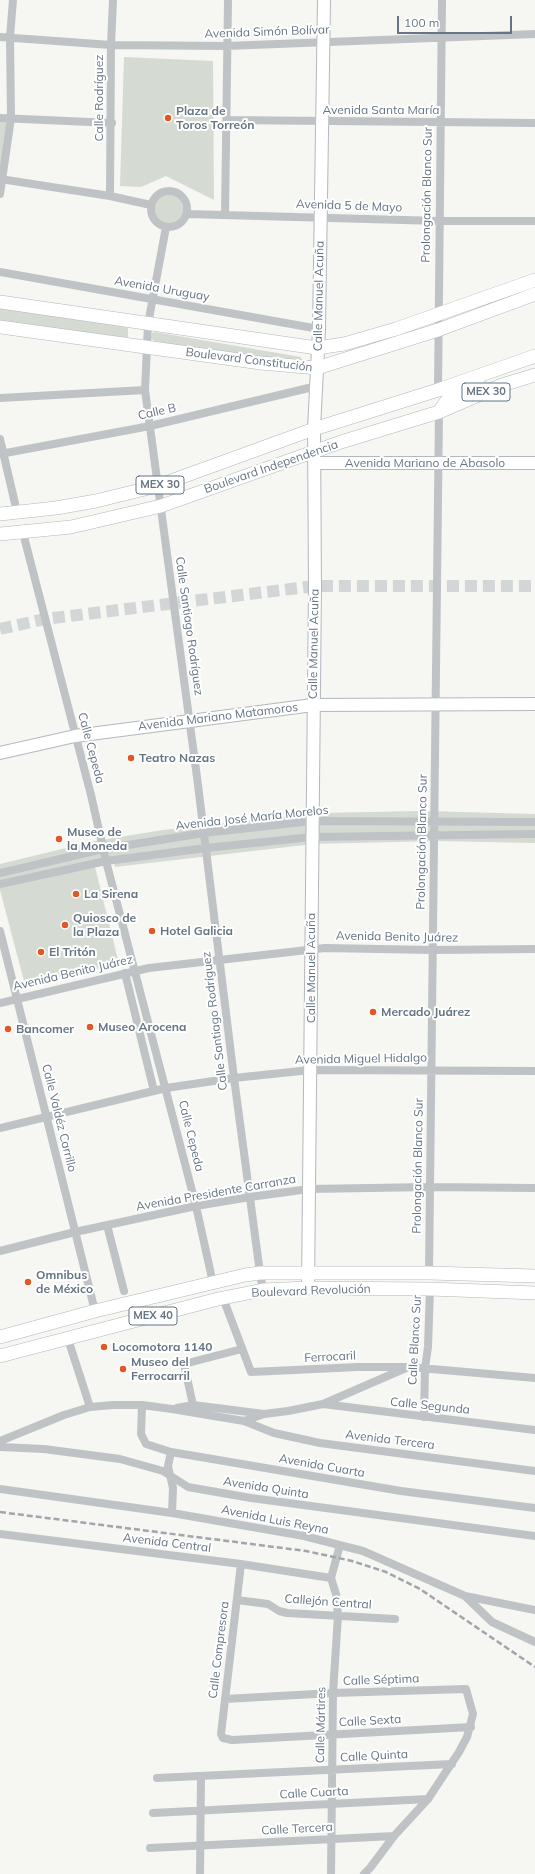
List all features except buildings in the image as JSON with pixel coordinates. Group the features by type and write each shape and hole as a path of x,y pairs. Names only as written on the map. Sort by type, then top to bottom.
{"main road":[{"name":"Boulevard Constitución","path":"0,302 317,348 344,344 396,329 535,280"},
{"name":"Boulevard Constitución","path":"0,327 275,364 317,368 438,330 535,294"},
{"name":"Boulevard Independencia","path":"0,514 96,501 157,486 314,430 438,390 535,356"},
{"path":"439,412 450,396 481,384 509,366"},
{"name":"Boulevard Independencia","path":"0,534 71,527 161,506 314,458 439,412 502,385 535,375"},
{"name":"MEX 40","path":"0,1337 95,1311 213,1283 260,1274 429,1273 535,1276"},
{"name":"Boulevard Revolución","path":"0,1356 223,1298 264,1290 308,1288 430,1289 535,1293"}],"street":[{"path":"0,194 11,118 10,37 13,0"},
{"name":"Calle Rodríguez","path":"110,196 112,123 111,45 113,0"},
{"path":"225,215 227,120 226,46 228,0"},
{"name":"Calle Manuel Acuña","path":"308,1288 314,430 319,329 324,0"},
{"name":"Prolongación Blanco Sur","path":"438,390 442,0"},
{"name":"Avenida Simón Bolívar","path":"0,37 111,45 226,46 535,34"},
{"path":"0,118 112,123"},
{"name":"Avenida Santa María","path":"227,120 535,123"},
{"path":"1,179 110,196 151,205"},
{"path":"173,191 183,197 187,208 187,214 179,224 166,227 156,222 152,217 151,205 153,199 162,192 173,191"},
{"name":"Avenida 5 de Mayo","path":"187,214 439,221 535,221"},
{"name":"Calle Santiago Rodríguez","path":"166,227 148,324 145,390 190,720 234,1078 260,1274 264,1290"},
{"name":"Avenida Uruguay","path":"0,272 319,329"},
{"name":"Calle B","path":"2,454 150,426 317,386"},
{"path":"0,398 145,390"},
{"name":"Prolongación Blanco Sur","path":"429,1273 439,412"},
{"path":"0,439 2,454 17,512"},
{"name":"Avenida Mariano de Abasolo","path":"314,458 438,463 535,463"},
{"name":"Calle Cepeda","path":"23,532 74,736 91,795 134,971 196,1206 213,1283"},
{"name":"Avenida Mariano Matamoros","path":"0,753 74,736 313,705 535,704"},
{"name":"Avenida José María Morelos","path":"0,873 103,849 204,833 312,822 535,822"},
{"name":"Avenida José María Morelos","path":"0,884 106,861 206,848 312,837 434,834 535,834"},
{"name":"Calle Valdéz Carrillo","path":"0,931 95,1311"},
{"name":"Avenida Benito Juárez","path":"0,1003 134,971 325,948 432,950 535,949"},
{"path":"125,973 154,1091"},
{"name":"Avenida Miguel Hidalgo","path":"0,1128 166,1088 234,1078 310,1070 535,1071"},
{"name":"Avenida Presidente Carranza","path":"0,1252 76,1232 196,1206 309,1189 430,1187 535,1188"},
{"path":"107,1226 124,1291"},
{"name":"Calle Blanco Sur","path":"424,1417 425,1368 428,1347 430,1289"},
{"path":"193,1405 184,1364 242,1350 223,1298"},
{"path":"68,1339 90,1407"},
{"name":"Ferrocaril","path":"242,1350 251,1372 409,1367 535,1378"},
{"path":"372,1382 374,1367"},
{"path":"0,1441 36,1425 90,1407 113,1405 142,1405 244,1421 264,1414 322,1404 409,1367"},
{"name":"Calle Segunda","path":"322,1404 535,1430"},
{"name":"Avenida Cuarta","path":"142,1405 141,1434 146,1444 171,1452 402,1491 535,1508"},
{"path":"172,1409 193,1405 264,1414"},
{"name":"Avenida Tercera","path":"244,1421 274,1433 320,1443 535,1471"},
{"name":"Avenida Quinta","path":"0,1447 44,1449 97,1455 140,1464 162,1471 188,1487 251,1498 535,1536"},
{"path":"171,1452 168,1466 173,1488 172,1513"},
{"name":"Avenida Luis Reyna","path":"0,1489 172,1513 304,1536 363,1551 465,1596 535,1610"},
{"name":"Avenida Central","path":"0,1534 241,1564 331,1578"},
{"path":"331,1578 340,1545"},
{"name":"Calle Compresora","path":"223,1738 221,1734 241,1564"},
{"name":"Calle Mártires","path":"331,1578 336,1594 338,1615 333,1693 331,1874"},
{"path":"465,1596 492,1622 535,1642"},
{"name":"Callejón Central","path":"237,1600 268,1604 279,1611 287,1613 395,1619"},
{"name":"Calle Séptima","path":"225,1699 333,1693 466,1689 473,1714 471,1727"},
{"path":"364,1874 394,1836 428,1799 452,1764 471,1727"},
{"name":"Calle Sexta","path":"223,1738 232,1740 471,1727"},
{"name":"Calle Quinta","path":"157,1778 452,1764"},
{"path":"200,1874 202,1776"},
{"name":"Calle Cuarta","path":"153,1813 428,1799"},
{"name":"Calle Tercera","path":"150,1848 394,1836"}],"shaded area":[{"name":"Plaza de Toros Torreón","path":"124,57 213,61 214,200 166,176 141,187 120,186"},
{"path":"0,118 11,118 0,178"},
{"path":"168,194 179,198 183,209 179,220 168,224 157,220 153,209 157,198"},
{"path":"0,306 125,327 128,328 128,337 106,338 0,322"},
{"path":"155,332 301,357 301,361 272,361 154,341 151,338 152,333"},
{"path":"424,811 535,814 535,843 438,841 313,844 115,867 114,863 95,867 119,964 25,985 0,890 0,864 95,841 163,830 317,813"}],"tunnel":[{"path":"0,629 45,619 315,586 535,586"}],"railway":[{"path":"0,1512 306,1551 352,1561 386,1572 420,1589 535,1667"}],"place":[{"name":"Plaza de Toros Torreón","path":"168,118"},
{"name":"Teatro Nazas","path":"131,758"},
{"name":"Museo de la Moneda","path":"59,839"},
{"name":"La Sirena","path":"76,894"},
{"name":"Quiosco de la Plaza","path":"65,925"},
{"name":"Hotel Galicia","path":"152,931"},
{"name":"El Tritón","path":"41,952"},
{"name":"Mercado Juárez","path":"373,1012"},
{"name":"Museo Arocena","path":"90,1027"},
{"name":"Bancomer","path":"8,1029"},
{"name":"Omnibus de México","path":"28,1282"},
{"name":"Locomotora 1140","path":"104,1347"},
{"name":"Museo del Ferrocarril","path":"123,1369"}]}
